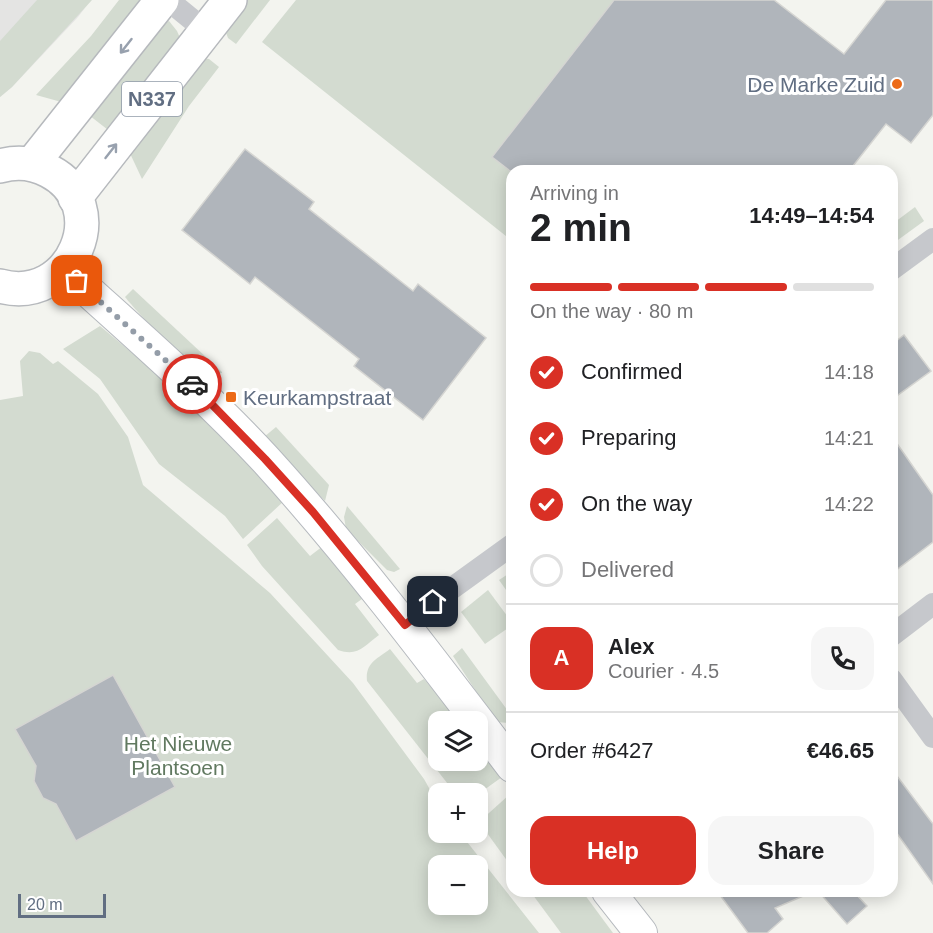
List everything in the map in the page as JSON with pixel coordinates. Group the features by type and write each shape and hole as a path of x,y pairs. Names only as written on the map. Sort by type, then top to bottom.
{"main road":[{"name":"N337","path":"32,164 162,0"},
{"name":"N337","path":"75,198 230,0"},
{"path":"0,166 18,163 32,164 62,179 75,198 82,222 78,248 64,269 52,279 38,286 3,290"}],"street":[{"path":"168,0 206,31"},
{"path":"898,265 933,239"},
{"path":"64,269 197,389 257,451 328,530 405,625 506,758"},
{"path":"405,625 506,549"},
{"path":"898,631 933,604"},
{"path":"898,689 933,737"},
{"path":"613,897 641,933"}],"shaded area":[{"path":"0,0 91,0 78,17 0,97"}],"green space":[{"path":"37,0 92,0 12,87 0,97 0,41"},
{"path":"119,0 149,0 65,103 36,95 91,36"},
{"path":"243,0 270,0 236,44 228,38 225,30"},
{"path":"296,0 686,0 518,165 506,165 506,236 262,42"},
{"path":"169,21 181,40 112,133 85,112 153,26"},
{"path":"202,58 209,59 219,67 189,106 142,179 127,147"},
{"path":"915,207 924,221 898,240 898,220"},
{"path":"133,289 222,373 203,373 175,351 125,297"},
{"path":"100,326 169,384 284,501 243,539 225,516 159,464 100,379 63,349"},
{"name":"Het Nieuwe Plantsoen","path":"29,351 40,353 53,364 58,361 98,394 128,437 143,485 270,593 353,683 424,779 428,786 428,843 468,843 477,855 428,855 428,915 488,915 488,868 506,891 506,897 511,897 539,933 0,933 0,400 23,396 20,361"},
{"path":"276,427 329,485 325,501 264,437"},
{"path":"347,506 400,569 394,572 387,570 346,529 344,517"},
{"path":"277,518 310,556 323,546 362,599 355,604 379,635 365,646 351,652 338,650 262,566 247,545"},
{"path":"506,575 506,590 499,580"},
{"path":"488,590 506,614 506,629 485,644 461,612"},
{"path":"462,648 506,708 506,723 496,722 453,656"},
{"path":"390,649 417,683 424,679 451,711 428,711 428,759 367,681 368,670 376,659"},
{"path":"488,759 502,777 488,787 488,783 447,783 438,771 488,771"},
{"path":"506,798 506,859 488,834 488,814"},
{"path":"534,897 586,897 613,933 561,933"}],"building":[{"path":"614,0 774,0 844,54 886,0 933,0 933,115 911,143 886,124 854,165 506,165 506,168 492,157"},
{"path":"245,149 314,202 309,209 413,291 418,284 486,338 423,420 354,366 359,359 255,277 250,284 182,230"},
{"path":"904,335 931,371 898,395 898,340"},
{"path":"898,445 933,495 933,542 898,569"},
{"path":"113,675 175,787 76,841 56,804 43,798 34,781 36,766 15,729"},
{"path":"898,777 933,824 933,884 898,835"},
{"path":"721,897 801,897 775,908 783,919 767,933 748,933"},
{"path":"823,897 859,897 867,906 847,924"}],"way so far":[{"path":"77,281 192,384"}],"place":[{"name":"De Marke Zuid","path":"897,84"},
{"name":"Keurkampstraat","path":"231,397"}],"route":[{"path":"192,384 313,512 405,625 433,602"}]}
